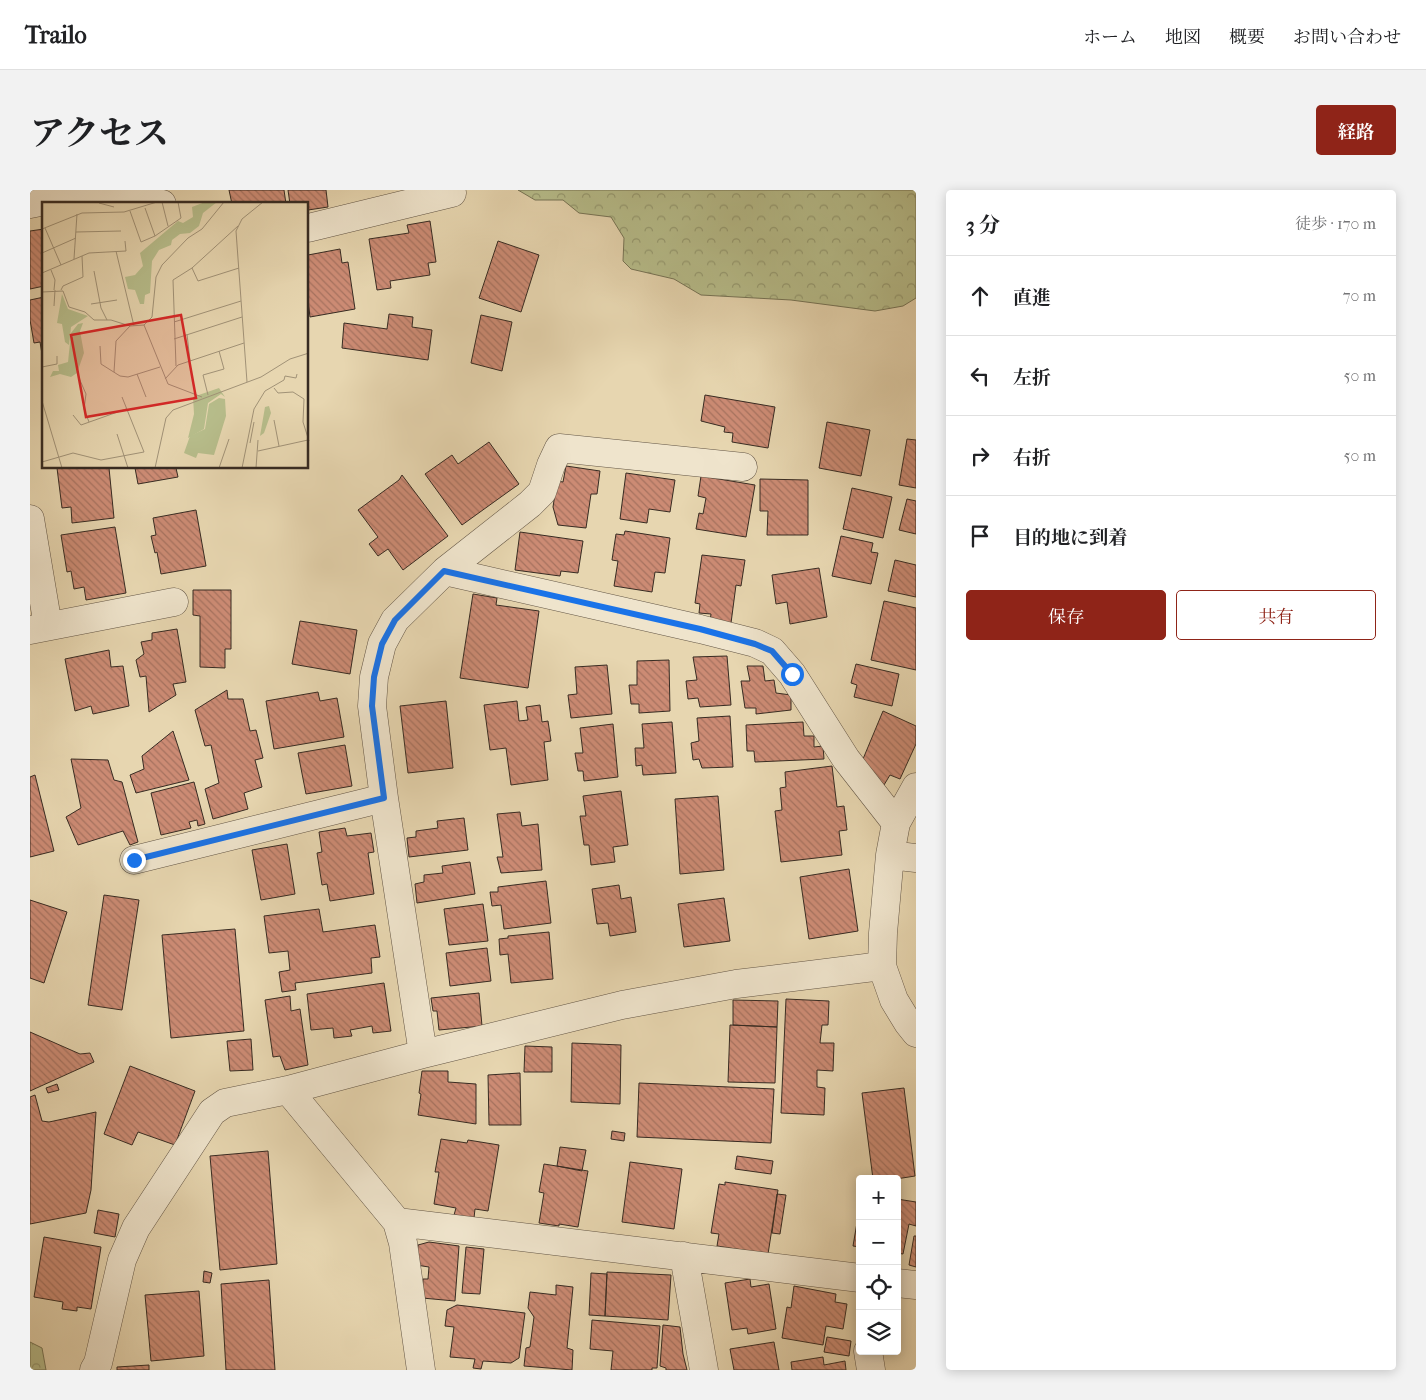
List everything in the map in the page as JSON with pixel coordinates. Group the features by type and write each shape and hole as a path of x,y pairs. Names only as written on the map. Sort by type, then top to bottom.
{"street":[{"path":"30,204 99,190 117,191 155,202"},
{"path":"309,228 452,193"},
{"path":"423,1054 372,706 374,677 382,644 395,620 444,571 530,504 542,492 551,464 559,448 743,467"},
{"path":"30,520 39,628 174,602"},
{"path":"444,571 700,629 755,644 772,651 792,674 846,759 896,823 903,856 883,934 882,966 894,1000 916,1033"},
{"path":"896,823 916,788"},
{"path":"134,860 384,798"},
{"path":"94,1370 101,1354 122,1260 136,1228 212,1112 225,1103 288,1090 423,1054 631,1003 736,984 882,966"},
{"path":"288,1090 397,1222 403,1243 421,1370"},
{"path":"397,1222 684,1256 856,1280"},
{"path":"684,1256 704,1370"},
{"path":"901,1283 916,1285"},
{"path":"869,1355 871,1370"}],"green space":[{"path":"518,190 916,190 916,298 903,306 875,311 791,300 701,295 674,279 631,269 623,261 624,238 611,217 579,213 563,200 535,200"},
{"path":"30,1342 42,1348 46,1370 30,1370"}],"building":[{"path":"229,190 284,190 286,202 232,202"},
{"path":"288,190 326,190 328,207 309,210 309,202 290,202"},
{"path":"430,221 436,262 428,263 430,275 390,281 391,288 377,290 369,239 409,233 407,225"},
{"path":"42,229 42,286 30,289 30,231"},
{"path":"498,241 539,255 521,312 479,298"},
{"path":"340,249 342,263 348,262 355,309 310,317 309,255"},
{"path":"42,297 42,354 40,342 34,343 30,320 30,300"},
{"path":"389,314 413,317 412,327 432,330 428,360 342,348 344,323 387,329"},
{"path":"481,315 512,322 502,371 471,363"},
{"path":"705,395 775,407 768,448 732,442 733,433 724,432 725,427 701,421"},
{"path":"827,422 870,430 861,476 819,468"},
{"path":"907,439 916,440 916,488 899,485"},
{"path":"489,442 519,484 462,525 425,474 452,455 458,464"},
{"path":"566,466 600,471 597,494 591,494 586,528 558,525 553,507 557,481 563,482"},
{"path":"57,469 109,469 114,518 72,523 71,507 62,508"},
{"path":"135,469 176,469 178,477 138,484"},
{"path":"626,473 675,480 670,512 649,509 647,523 620,519"},
{"path":"402,475 448,536 403,570 388,549 378,556 369,544 378,537 358,510 399,480"},
{"path":"701,476 755,485 746,537 696,529 699,513 703,514 706,498 698,496"},
{"path":"760,479 808,480 808,535 767,535 768,511 760,511"},
{"path":"852,488 892,497 883,538 843,529"},
{"path":"907,499 916,501 916,534 899,530"},
{"path":"196,510 206,566 161,574 157,552 155,553 151,536 156,535 153,518"},
{"path":"115,527 126,593 86,600 84,587 74,589 71,571 67,572 61,535"},
{"path":"625,531 670,538 665,573 655,572 652,592 614,586 618,561 612,560 616,534 624,535"},
{"path":"520,532 583,541 578,573 561,571 560,576 515,570"},
{"path":"841,536 873,543 871,552 878,553 871,584 832,576"},
{"path":"702,555 745,560 741,586 736,585 731,623 710,621 711,614 699,613 700,604 695,603"},
{"path":"895,560 916,565 916,597 888,591"},
{"path":"819,568 827,617 790,624 787,602 776,604 772,575"},
{"path":"193,590 231,590 231,649 225,649 225,668 200,667 200,616 193,615"},
{"path":"473,594 497,598 496,605 539,611 528,688 460,678"},
{"path":"884,601 916,608 916,670 871,660"},
{"path":"300,621 357,630 350,674 292,664"},
{"path":"177,629 186,682 173,684 176,695 149,712 146,676 140,677 136,660 144,654 141,642 152,640 152,633"},
{"path":"109,650 111,667 123,666 129,706 93,714 91,706 75,711 65,659"},
{"path":"727,656 731,705 700,707 698,698 688,699 686,681 697,680 693,657"},
{"path":"669,660 670,711 639,713 639,704 631,704 629,685 637,685 637,661"},
{"path":"856,664 899,674 892,706 854,697 857,685 851,683"},
{"path":"607,665 612,714 571,718 568,695 577,694 575,667"},
{"path":"747,666 763,666 765,681 774,680 776,693 791,695 791,710 756,714 756,708 745,708 741,681 750,681"},
{"path":"227,690 228,699 243,699 250,731 256,730 263,758 255,760 262,787 244,793 248,809 213,819 205,789 219,783 211,745 205,746 195,710"},
{"path":"318,692 320,701 337,698 344,737 274,749 266,701"},
{"path":"446,701 453,768 408,773 400,706"},
{"path":"517,701 519,721 528,720 526,707 540,705 542,722 548,721 551,741 544,742 548,780 511,785 506,748 490,750 484,705"},
{"path":"883,711 916,726 916,744 900,779 890,775 884,785 863,759"},
{"path":"730,716 733,767 702,768 699,759 693,760 691,743 699,741 697,718"},
{"path":"672,722 676,773 643,775 642,765 636,766 635,748 644,748 642,724"},
{"path":"803,722 804,736 814,736 814,747 823,746 824,759 755,762 754,751 747,751 746,725"},
{"path":"613,724 618,777 584,781 583,771 578,771 575,753 583,753 580,728"},
{"path":"173,731 189,780 136,793 130,775 144,769 142,756"},
{"path":"345,745 352,786 306,794 298,753"},
{"path":"71,759 108,760 114,780 122,782 138,842 130,845 123,831 78,845 66,817 81,808"},
{"path":"832,766 837,807 844,806 847,830 839,831 842,855 781,862 775,811 782,810 780,788 786,787 785,772"},
{"path":"35,775 54,851 30,857 30,777"},
{"path":"194,782 205,824 198,826 197,820 189,822 191,828 161,835 151,793"},
{"path":"621,791 628,845 613,847 615,862 591,865 589,845 584,845 580,816 586,816 583,796"},
{"path":"718,796 724,870 680,874 675,799"},
{"path":"520,812 522,826 538,824 542,870 501,873 497,857 503,857 497,814"},
{"path":"464,818 468,850 409,857 407,838 416,837 416,831 438,828 437,821"},
{"path":"345,828 347,836 371,833 374,852 368,853 374,894 330,901 327,884 322,885 317,853 322,852 319,832"},
{"path":"287,844 295,894 261,900 252,850"},
{"path":"470,862 475,894 417,903 415,884 424,882 424,875 443,873 442,866"},
{"path":"849,869 858,931 809,939 800,877"},
{"path":"546,881 551,923 504,929 501,905 492,906 490,892 498,892 498,887"},
{"path":"619,885 621,899 631,897 636,932 610,936 608,923 597,924 592,889"},
{"path":"104,895 139,900 122,1010 88,1005"},
{"path":"724,898 730,941 684,947 678,904"},
{"path":"30,900 67,912 44,983 30,978"},
{"path":"483,904 488,941 449,945 444,909"},
{"path":"319,909 323,932 375,925 380,957 371,958 372,973 295,983 296,990 282,992 279,972 290,970 288,951 269,953 264,916"},
{"path":"235,929 244,1031 171,1038 162,935"},
{"path":"549,932 553,979 511,983 508,954 500,955 499,939 508,938 508,936"},
{"path":"487,948 491,981 450,986 446,953"},
{"path":"384,983 391,1031 373,1033 372,1026 350,1030 352,1036 334,1038 333,1028 311,1030 307,994"},
{"path":"479,993 482,1026 439,1030 437,1011 433,1011 431,998"},
{"path":"290,996 291,1011 300,1009 308,1065 285,1070 280,1056 273,1057 265,1000"},
{"path":"786,999 829,1001 828,1025 822,1025 820,1043 834,1043 833,1071 817,1070 817,1087 825,1088 824,1115 781,1113"},
{"path":"733,1000 778,1001 777,1027 733,1025"},
{"path":"730,1025 777,1027 775,1083 728,1082"},
{"path":"30,1032 80,1054 90,1053 94,1062 30,1091"},
{"path":"251,1039 253,1070 230,1071 227,1041"},
{"path":"572,1043 621,1045 620,1104 571,1102"},
{"path":"525,1046 552,1047 552,1072 524,1072"},
{"path":"130,1066 195,1091 175,1145 138,1132 132,1145 104,1134"},
{"path":"422,1071 448,1071 448,1082 476,1084 476,1124 418,1115"},
{"path":"520,1073 521,1125 489,1125 488,1075"},
{"path":"639,1083 774,1089 771,1143 637,1137"},
{"path":"57,1084 59,1090 48,1093 46,1088"},
{"path":"904,1088 915,1176 901,1178 901,1175 872,1175 862,1093"},
{"path":"35,1095 42,1121 49,1122 96,1112 91,1190 86,1213 30,1224 30,1097"},
{"path":"612,1131 625,1133 624,1141 611,1139"},
{"path":"441,1139 467,1143 468,1140 499,1145 488,1211 475,1209 474,1218 454,1215 456,1208 434,1204 439,1172 435,1172"},
{"path":"560,1147 586,1150 582,1171 557,1166"},
{"path":"268,1151 277,1264 220,1270 210,1156"},
{"path":"737,1156 773,1161 771,1174 735,1169"},
{"path":"630,1162 682,1169 674,1229 622,1222"},
{"path":"544,1164 588,1171 578,1227 539,1223 544,1193 539,1192"},
{"path":"725,1182 778,1190 768,1254 717,1246 719,1234 711,1233 719,1184 725,1185"},
{"path":"777,1194 786,1195 780,1234 772,1233"},
{"path":"901,1200 916,1202 916,1226 909,1224 903,1254 901,1254"},
{"path":"98,1210 119,1214 115,1237 94,1233"},
{"path":"856,1228 856,1246 853,1246"},
{"path":"914,1236 916,1236 916,1267 909,1265"},
{"path":"44,1237 101,1247 91,1309 77,1307 77,1311 62,1309 63,1302 34,1297"},
{"path":"429,1242 459,1246 455,1301 422,1298 423,1279 428,1279 429,1267 416,1265 418,1245"},
{"path":"466,1247 484,1249 480,1294 462,1293"},
{"path":"204,1271 212,1273 210,1283 203,1282"},
{"path":"607,1272 671,1275 668,1320 605,1316"},
{"path":"591,1273 607,1274 605,1316 589,1315"},
{"path":"750,1279 751,1287 769,1284 776,1329 748,1334 747,1328 732,1330 725,1283"},
{"path":"269,1280 275,1370 226,1370 221,1284"},
{"path":"556,1285 573,1287 567,1348 573,1350 572,1370 524,1366 526,1348 530,1347 534,1317 528,1308 530,1292 556,1295"},
{"path":"794,1286 836,1294 835,1302 847,1304 843,1329 826,1326 823,1345 782,1338 787,1307 791,1308"},
{"path":"199,1291 204,1356 151,1361 145,1295"},
{"path":"457,1305 525,1313 519,1358 511,1363 483,1361 481,1369 473,1368 475,1359 450,1357 454,1327 445,1326 447,1310"},
{"path":"592,1320 660,1326 657,1368 652,1368 652,1370 611,1370 613,1351 590,1349"},
{"path":"663,1325 680,1327 687,1370 666,1370 666,1368 660,1366"},
{"path":"827,1337 851,1341 849,1356 824,1352"},
{"path":"774,1342 779,1370 734,1370 730,1349"},
{"path":"823,1357 824,1365 845,1361 846,1370 792,1370 791,1362"},
{"path":"149,1365 149,1370 117,1370 117,1367"}],"route":[{"path":"134,860 384,798 372,706 374,677 382,644 395,620 444,571 700,629 755,644 772,651 792,674"}]}
